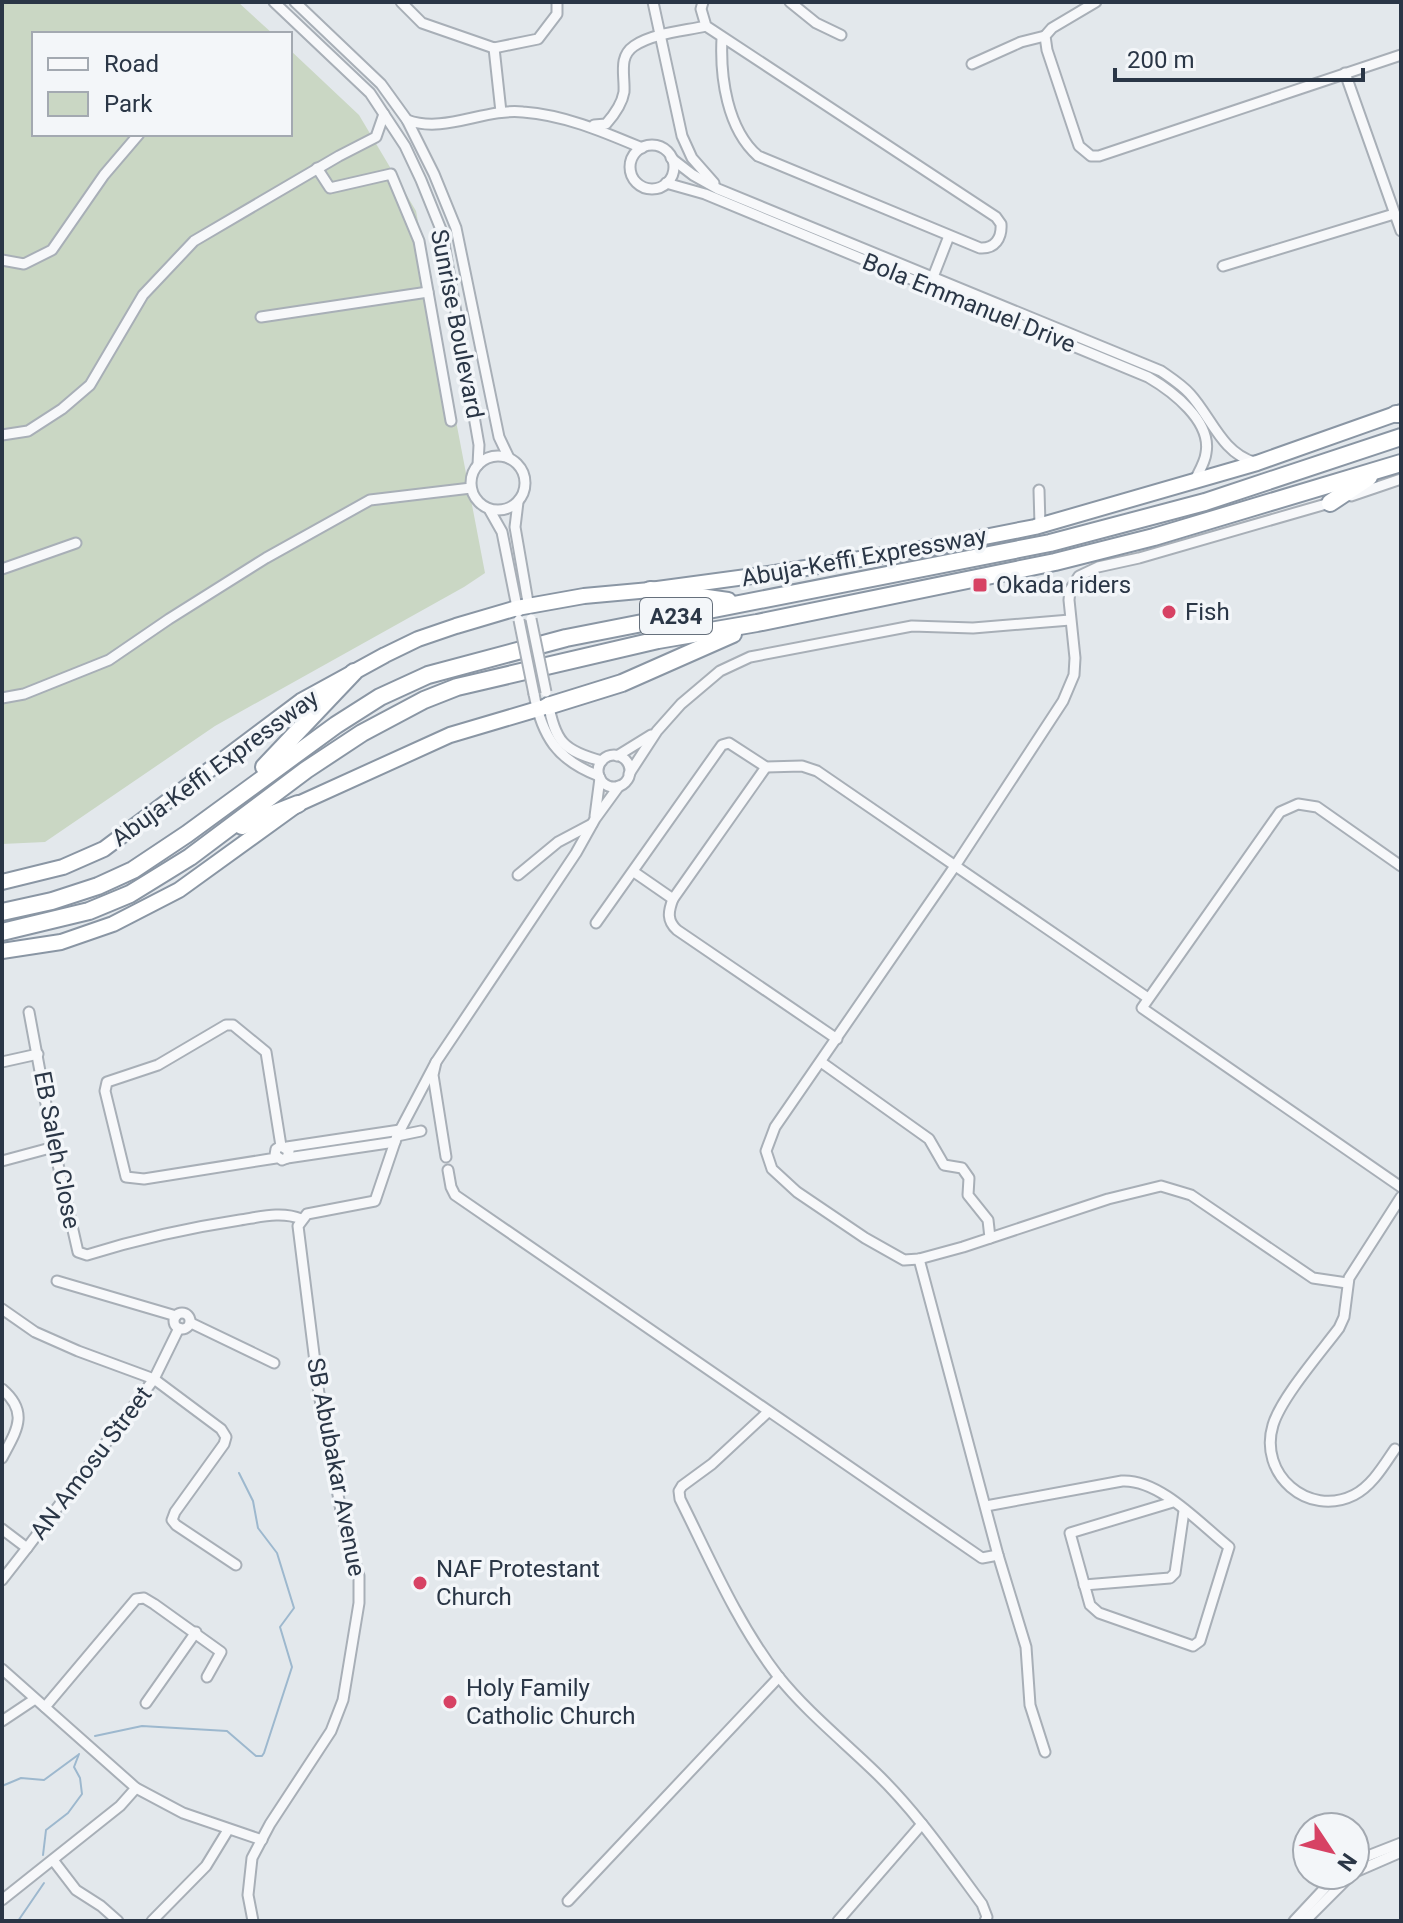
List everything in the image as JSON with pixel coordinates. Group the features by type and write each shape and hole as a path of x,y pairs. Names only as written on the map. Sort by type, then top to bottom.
{"highway":[{"name":"Abuja-Keffi Expressway","path":"2,882 52,871 104,849 301,701 418,639 584,596 790,571 1040,525 1257,463 1399,413"},
{"name":"Abuja-Keffi Expressway","path":"2,912 52,901 98,886 133,870 336,725 380,697 428,675 566,638 983,557 1106,529 1205,502 1401,437"},
{"name":"Abuja-Keffi Expressway","path":"2,932 89,911 130,894 225,832 306,770 362,733 424,700 457,687 658,640 757,623 1055,562 1154,537 1401,463"},
{"path":"1330,503 1382,469"},
{"path":"650,590 742,603"},
{"path":"225,832 298,804 450,735 544,702 622,683 757,623"},
{"path":"233,799 354,672"},
{"path":"2,951 61,942 141,912 215,866 298,804"}],"street":[{"name":"Sunrise Boulevard","path":"274,2 370,93 405,146 442,232 479,445 478,465"},
{"name":"Sunrise Boulevard","path":"295,2 381,84 407,120 456,228 499,437 509,458"},
{"path":"401,2 422,23 494,48 538,39 557,14 557,2"},
{"path":"653,2 686,148 718,189"},
{"path":"703,2 702,17 706,26 996,217 1001,224 999,240 987,248 949,236 758,156 738,132 730,109 721,66 722,38"},
{"path":"790,2 816,23 841,35"},
{"path":"972,64 1021,42 1045,36 1052,28 1096,2"},
{"path":"591,126 606,124 619,106 624,94 623,67 628,52 641,42 706,26"},
{"path":"1045,36 1079,146 1091,156 1099,156 1401,55"},
{"path":"494,48 501,112"},
{"path":"1345,73 1401,231"},
{"path":"407,120 432,126 501,112 523,112 591,126 642,148 662,148 671,158 673,171 666,183 652,189 633,179 632,157 642,148"},
{"path":"2,435 28,431 62,409 90,385 143,295 194,241 376,137 384,114"},
{"path":"2,260 24,264 52,250 104,175 137,136"},
{"name":"Bola Emmanuel Drive","path":"671,158 718,189 1161,371 1190,394 1226,444 1246,460 1257,463"},
{"path":"317,168 330,188 391,174 419,241 451,421"},
{"name":"Bola Emmanuel Drive","path":"666,183 705,194 1164,386 1202,427 1207,442 1206,455 1193,482"},
{"path":"1223,266 1394,214"},
{"path":"933,277 949,236"},
{"path":"261,317 428,292"},
{"path":"544,702 534,694 524,613 515,527 525,477 522,469 509,458 492,456 478,465 471,488 477,501 489,509 502,532 524,613 544,702 551,723 559,741 581,756 602,761"},
{"path":"1347,1283 1313,1278 1191,1195 1161,1186 1108,1199 911,1261 897,1257 865,1238 797,1192 772,1169 766,1151 775,1127 955,866 1069,690 1075,658 1070,590 1079,576 1089,570 1330,503 1401,479"},
{"path":"2,698 24,694 109,660 266,558 370,500 471,488"},
{"path":"1039,490 1040,525"},
{"path":"489,509 504,510 518,502"},
{"path":"2,569 76,543"},
{"path":"299,1222 307,1214 375,1201 397,1136 436,1062 657,731 681,704 710,679 750,657 912,626 973,628 1070,620"},
{"path":"544,702 543,730 553,746 606,785 619,786"},
{"path":"594,822 602,761 617,756 657,731"},
{"path":"596,923 722,745 729,743 766,767 802,766 817,771 1148,998"},
{"path":"617,756 627,763 629,774"},
{"path":"766,767 673,899 669,915 677,930 837,1039"},
{"path":"1401,866 1317,807 1290,806 1280,812 1142,1008 1401,1187"},
{"path":"518,875 558,842 594,822"},
{"path":"634,872 673,899"},
{"name":"EB Saleh Close","path":"29,1012 54,1147 78,1252 82,1255 189,1228 279,1215 287,1214 299,1222"},
{"path":"283,1152 266,1052 233,1025 226,1025 158,1065 107,1082 105,1091 126,1177 144,1179 283,1152 378,1140 421,1131"},
{"path":"2,1062 38,1054"},
{"path":"436,1062 433,1075 446,1157"},
{"path":"821,1062 929,1139 944,1165 962,1168 969,1178 968,1195 988,1220 990,1238"},
{"path":"2,1161 54,1147"},
{"path":"448,1170 455,1195 982,1558 998,1555"},
{"path":"1395,1449 1378,1474 1356,1494 1326,1501 1311,1500 1287,1485 1274,1463 1272,1426 1287,1399 1339,1328 1344,1317 1347,1283 1401,1197"},
{"name":"SB Abubakar Avenue","path":"253,1921 248,1895 252,1858 331,1731 343,1700 359,1603 359,1576 342,1516 321,1409 299,1222"},
{"path":"919,1259 998,1555 1026,1647 1030,1705 1045,1752"},
{"path":"57,1281 176,1316 186,1314 191,1323 274,1363"},
{"path":"2,1309 35,1332 154,1379 221,1429 226,1437 217,1455 172,1520 236,1565"},
{"path":"176,1316 175,1323 179,1328 186,1328 191,1323"},
{"name":"AN Amosu Street","path":"2,1580 154,1379 179,1328"},
{"path":"2,1389 14,1400 19,1416 17,1430 2,1458"},
{"path":"768,1412 712,1464 682,1486 679,1494 729,1599 779,1677 846,1747 876,1772 922,1824 982,1904 987,1917 985,1921"},
{"path":"986,1506 1138,1480 1173,1502 1229,1547 1200,1641 1193,1646 1099,1613 1090,1605 1070,1533 1173,1502"},
{"path":"1084,1585 1170,1578 1175,1573 1184,1511"},
{"path":"2,1529 27,1548"},
{"path":"45,1707 136,1599 144,1598 221,1652 207,1677"},
{"path":"146,1703 196,1632"},
{"path":"2,1669 136,1788 183,1813 262,1840"},
{"path":"568,1901 779,1677"},
{"path":"2,1721 35,1699"},
{"path":"2,1900 120,1806 136,1788"},
{"path":"838,1921 922,1824"},
{"path":"152,1921 206,1866 228,1830"},
{"path":"1371,1855 1401,1843"},
{"path":"1371,1865 1401,1852"},
{"path":"53,1860 76,1890 118,1921"},
{"path":"1294,1921 1322,1891"},
{"path":"1305,1921 1335,1891"}],"green space":[{"path":"2,2 238,2 271,32 32,32 32,136 292,136 292,52 359,115 416,211 485,573 215,726 45,842 2,844"}],"waterway":[{"path":"95,1736 142,1726 227,1731 256,1756 264,1753 292,1667 280,1627 294,1608 277,1553 258,1528 253,1501 239,1473"},
{"path":"43,1855 46,1830 68,1813 82,1794 80,1778 74,1767 79,1754"},
{"path":"2,1786 21,1778 44,1780 78,1755"},
{"path":"18,1921 44,1883"}],"place":[{"name":"Okada riders","path":"980,585"},
{"name":"Fish","path":"1169,612"},
{"name":"NAF Protestant Church","path":"420,1583"},
{"name":"Holy Family Catholic Church","path":"450,1702"}]}
